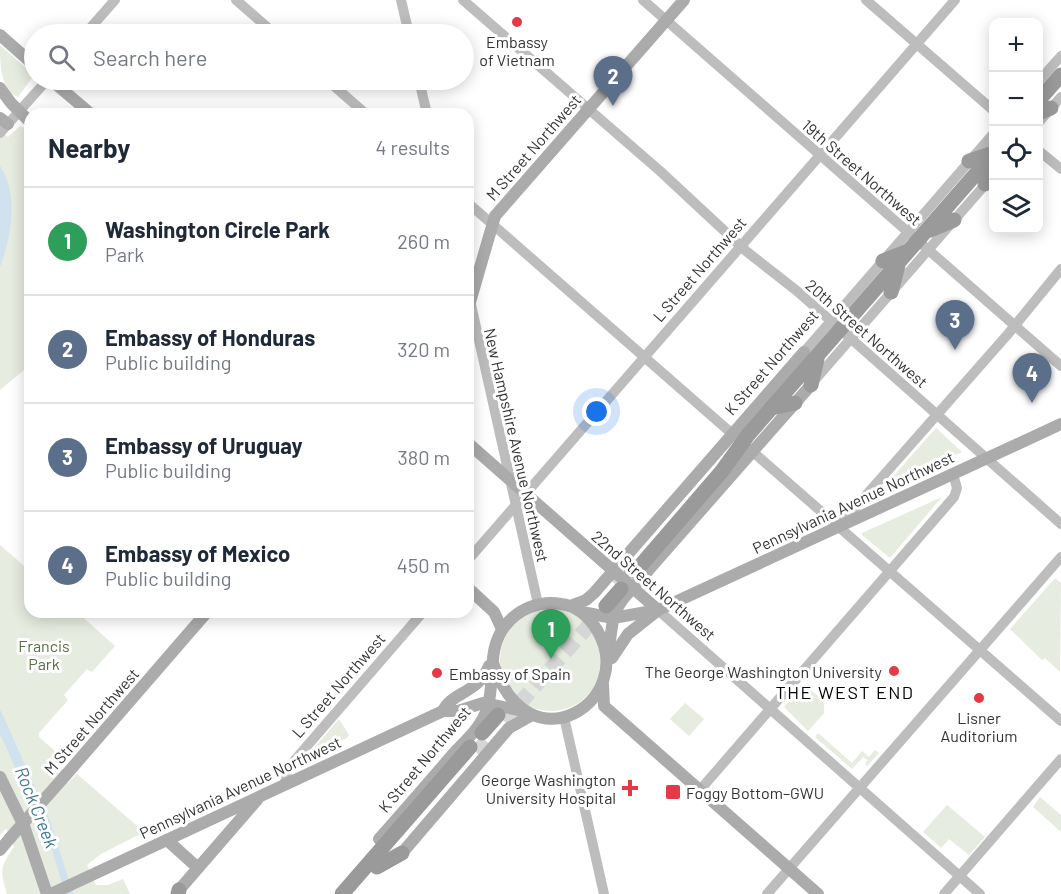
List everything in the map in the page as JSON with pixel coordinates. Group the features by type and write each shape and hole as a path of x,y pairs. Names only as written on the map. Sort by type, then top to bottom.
{"highway":[{"path":"1046,104 1049,77"},
{"path":"969,161 989,156"},
{"path":"883,261 914,245 950,214 989,159"},
{"path":"948,185 950,214"},
{"path":"891,292 914,245"},
{"name":"K Street Northwest","path":"791,396 811,353 829,342 914,245"},
{"path":"864,302 872,274"},
{"path":"811,353 811,385"},
{"path":"766,408 791,396"},
{"name":"K Street Northwest","path":"637,563 722,471 766,408"},
{"name":"K Street Northwest","path":"606,608 620,582"},
{"path":"485,736 497,713"},
{"name":"K Street Northwest","path":"354,894 373,866 473,750"},
{"path":"373,866 380,839"},
{"path":"373,866 402,853"},
{"name":"K Street Northwest","path":"342,894 373,866"}],"main road":[{"name":"M Street Northwest","path":"474,285 492,224 502,207 684,0"},
{"path":"0,35 24,56"},
{"path":"0,88 24,117"},
{"path":"61,90 84,108"},
{"name":"K Street Northwest","path":"742,442 766,408 811,353"},
{"name":"K Street Northwest","path":"742,442 791,396 811,385"},
{"name":"Pennsylvania Avenue Northwest","path":"608,661 624,638 658,610 1061,424"},
{"name":"22nd Street Northwest","path":"474,448 620,582 658,610"},
{"name":"K Street Northwest","path":"576,609 591,596 620,582 637,563"},
{"name":"K Street Northwest","path":"620,582 637,563"},
{"path":"474,594 494,612 502,629"},
{"path":"604,706 561,718 527,713 504,690 493,658 502,629 517,614 543,604 576,609 597,630 608,661"},
{"path":"606,608 608,661 603,683 604,706 818,894"},
{"name":"Pennsylvania Avenue Northwest","path":"576,609 658,610"},
{"name":"M Street Northwest","path":"0,850 202,618"},
{"name":"K Street Northwest","path":"380,839 476,728 497,713 493,658"},
{"name":"Pennsylvania Avenue Northwest","path":"443,711 446,703 467,693 482,681 493,658"},
{"path":"577,712 603,683"},
{"name":"Pennsylvania Avenue Northwest","path":"49,894 443,711 527,713"},
{"path":"402,853 508,729 527,713"},
{"path":"0,777 24,826 49,894"},
{"path":"179,892 262,794"},
{"path":"167,840 198,868"}],"street":[{"path":"95,24 115,0"},
{"path":"236,0 264,24"},
{"path":"401,0 407,24"},
{"name":"20th Street Northwest","path":"463,0 741,247 840,330 1061,524"},
{"name":"19th Street Northwest","path":"643,0 820,155 914,245 1061,366"},
{"path":"866,0 989,107"},
{"name":"L Street Northwest","path":"474,553 741,247 874,92 914,41 955,0"},
{"path":"1049,77 1061,56"},
{"path":"2,127 40,90"},
{"path":"338,90 359,108"},
{"path":"421,90 426,108"},
{"name":"K Street Northwest","path":"811,353 891,292 948,185 989,138"},
{"path":"1043,154 1061,169"},
{"path":"950,214 989,180"},
{"path":"474,208 1061,721"},
{"name":"K Street Northwest","path":"811,385 872,274 883,261"},
{"path":"839,526 1061,269"},
{"name":"New Hampshire Avenue Northwest","path":"474,324 515,505 543,604"},
{"path":"700,790 954,497 957,488 953,474"},
{"path":"767,894 1061,557"},
{"name":"22nd Street Northwest","path":"658,610 980,894"},
{"name":"L Street Northwest","path":"285,783 287,772 294,761 418,618"},
{"path":"561,718 604,894"},
{"path":"944,894 1061,759"}],"green space":[{"path":"0,45 24,66 24,89 18,97 12,94 4,82"},
{"path":"20,126 24,128 24,370 0,390 0,130 8,137"},
{"path":"936,428 962,452 892,483 890,480"},
{"path":"942,497 890,558 862,535 862,533"},
{"name":"Francis Park","path":"0,545 24,566 24,618 84,618 115,646 92,672 87,669 64,695 68,700 39,733 39,737 64,759 60,766 68,783 77,774 144,832 101,854 87,865 96,885 108,885 123,879 130,894 7,894 3,869 14,847 6,828 0,835"},
{"path":"1055,578 1061,583 1060,672 1045,658 1042,660 1010,629"},
{"path":"551,609 571,613 587,624 598,640 602,660 598,680 587,696 571,707 551,711 531,707 515,696 504,680 500,660 504,640 515,624 531,613"},
{"path":"804,684 824,701 824,713 808,731 784,707"},
{"path":"685,703 704,719 689,736 670,719"},
{"path":"339,719 349,735 319,752 314,748"},
{"path":"818,733 852,763 862,751 869,757 875,750 879,753 867,766 865,764 868,760 863,757 852,769 815,737"},
{"path":"1040,797 1061,815 1061,832 1033,807"},
{"path":"947,805 985,837 969,855 949,839 941,848 923,832"}],"water":[{"path":"0,166 10,190 11,216 10,230 0,267"},
{"name":"Rock Creek","path":"0,709 51,823 73,894 65,894 51,846 0,734"}],"tunnel":[{"path":"614,583 634,559"},
{"path":"504,721 600,613"},
{"path":"477,753 488,739"}],"place":[{"name":"Embassy of Vietnam","path":"517,22"},
{"name":"Embassy of Honduras","path":"613,106"},
{"name":"Embassy of Uruguay","path":"955,350"},
{"name":"Embassy of Mexico","path":"1032,403"},
{"name":"Washington Circle Park","path":"551,659"},
{"name":"The George Washington University","path":"894,671"},
{"name":"Embassy of Spain","path":"437,673"},
{"name":"Lisner Auditorium","path":"979,698"},
{"name":"George Washington University Hospital","path":"630,788"},
{"name":"Foggy Bottom–GWU","path":"673,792"}],"district":[{"name":"THE WEST END","path":"845,692"}]}
